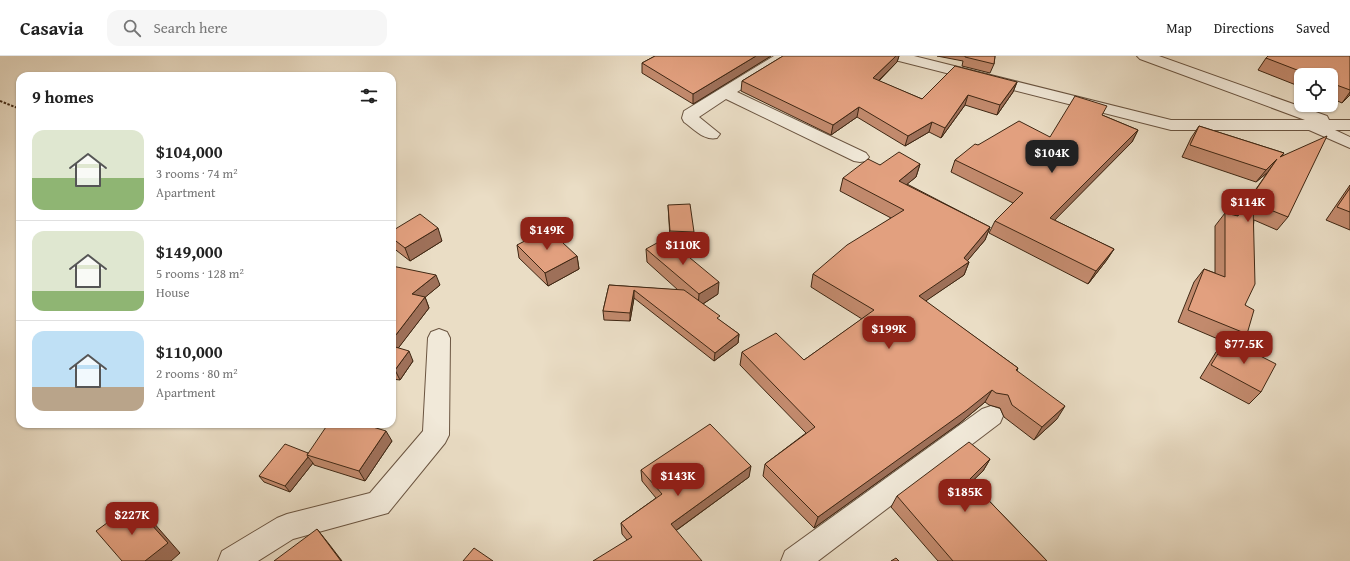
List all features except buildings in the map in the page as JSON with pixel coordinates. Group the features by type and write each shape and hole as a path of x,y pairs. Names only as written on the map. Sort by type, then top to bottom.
{"street":[{"path":"711,134 690,118 690,115 785,56"},
{"path":"896,56 1171,125 1342,125"},
{"path":"1145,56 1342,125"},
{"path":"725,92 860,157"},
{"path":"1310,125 1350,143"},
{"path":"232,561 286,527 378,504 436,435 439,338"},
{"path":"795,561 991,416"}],"path":[{"path":"0,101 16,107"}]}
